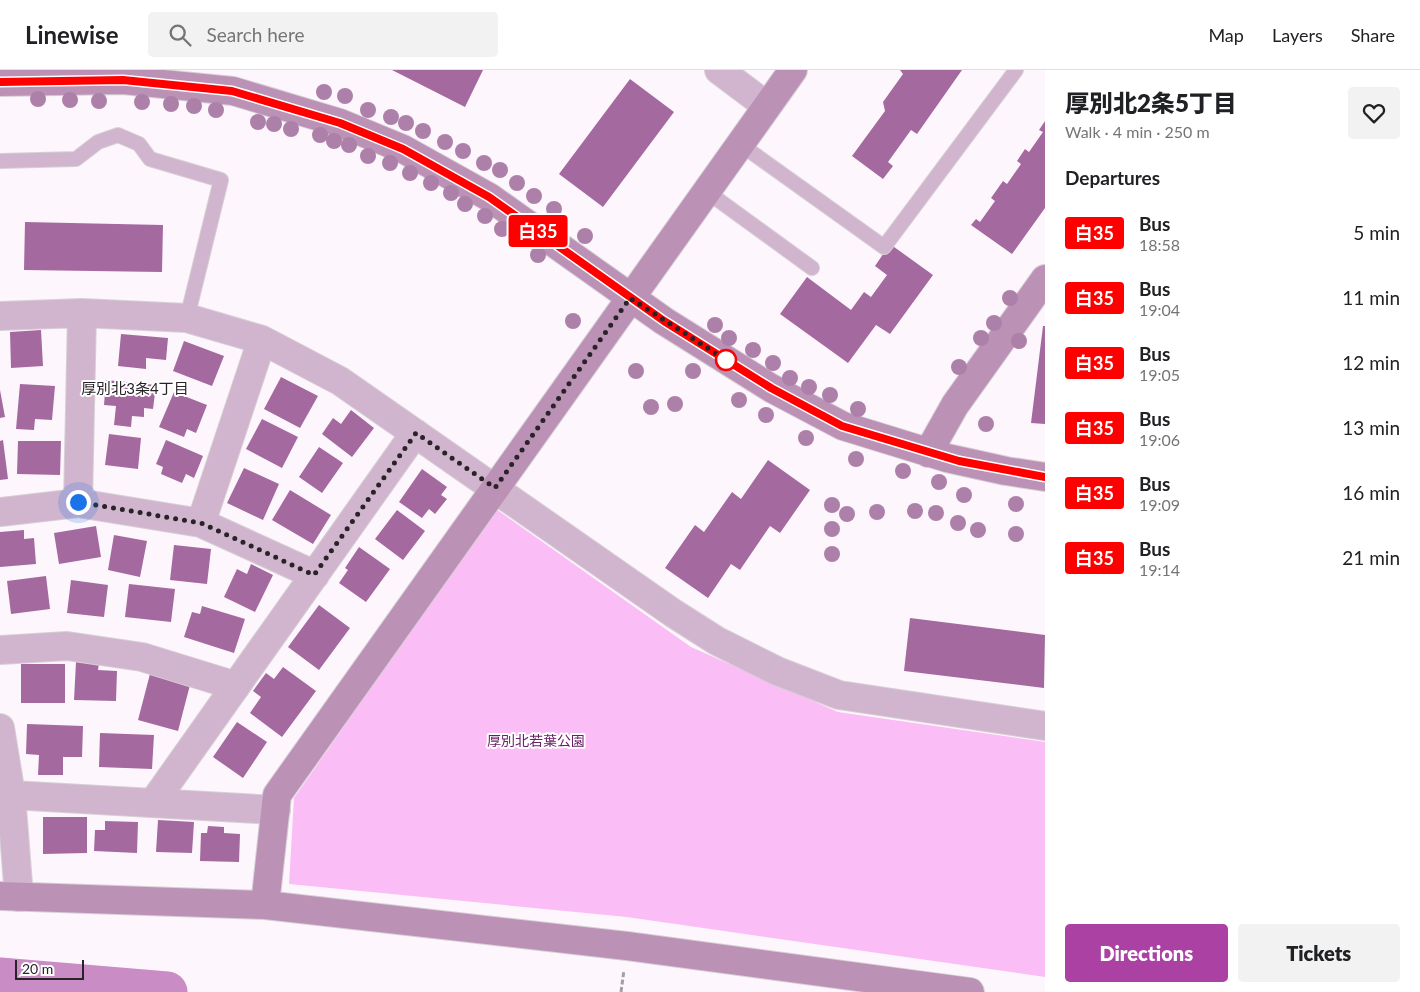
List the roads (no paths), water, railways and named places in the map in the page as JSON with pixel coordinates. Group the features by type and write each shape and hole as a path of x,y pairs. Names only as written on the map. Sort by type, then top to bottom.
{"street":[{"path":"719,70 768,106"},
{"path":"265,905 277,796 793,70"},
{"path":"0,82 123,80 232,91 340,123 403,149 489,197 630,298 771,388 842,426 928,453 971,464 1045,477"},
{"path":"928,453 955,405 1045,279"},
{"path":"78,502 82,313"},
{"path":"0,316 82,313 187,318 262,340 340,381 680,618 717,641 777,671 839,695 1045,726"},
{"path":"201,523 262,340"},
{"path":"153,803 416,433"},
{"path":"0,512 78,502 201,523 314,575"},
{"path":"0,650 67,646 142,657 236,686"},
{"path":"0,728 11,795 10,896 265,905 627,946 970,992"},
{"path":"11,795 276,810"}],"lane":[{"path":"740,144 884,247 1016,70"},
{"path":"0,161 76,158 98,142 118,135 139,144 150,159 221,180 187,318"},
{"path":"706,191 812,268"}],"waterway":[{"path":"0,978 167,992"}],"district":[{"name":"厚別北3条4丁目","path":"135,389"}],"park label":[{"name":"厚別北若葉公園","path":"536,741"}]}
